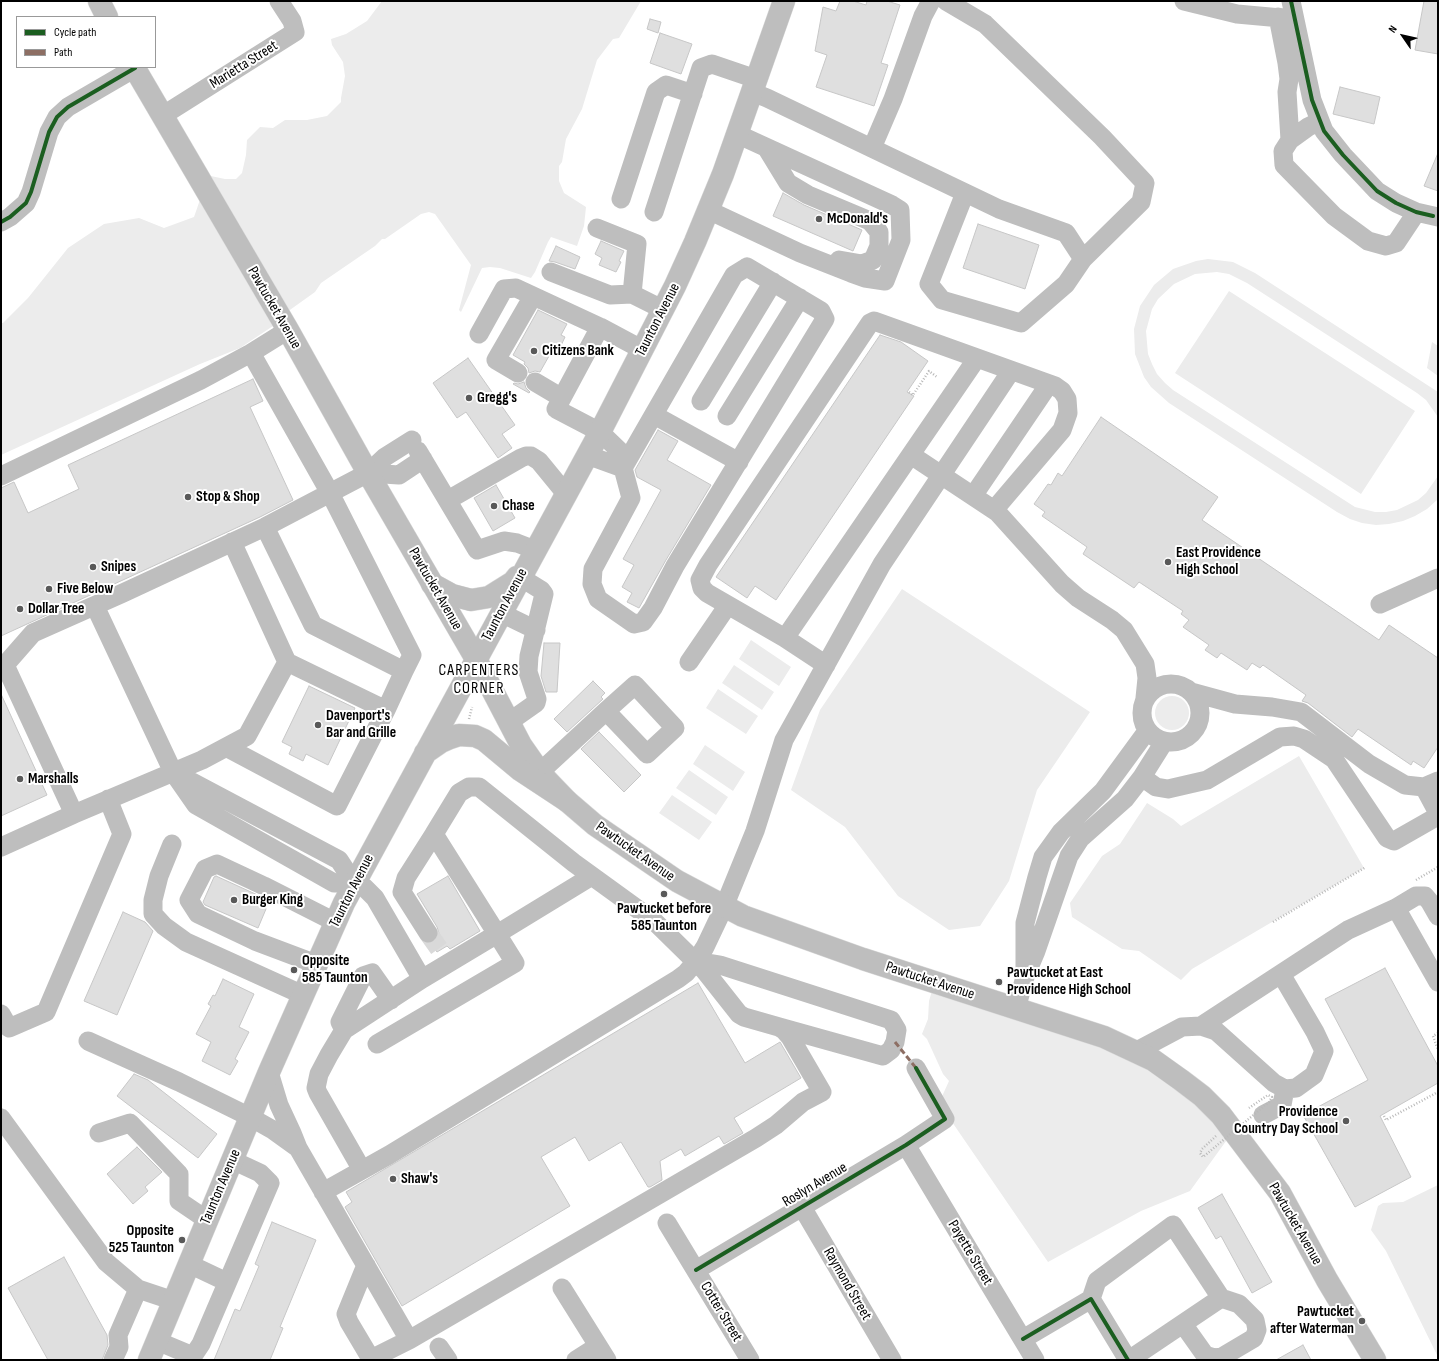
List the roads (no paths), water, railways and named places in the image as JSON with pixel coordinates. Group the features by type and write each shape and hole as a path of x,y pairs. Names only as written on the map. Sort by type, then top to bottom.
{"main road":[{"path":"98,1 106,16"},
{"name":"Taunton Avenue","path":"153,1351 269,1072 316,964 354,883 600,432 664,310 708,210 737,134 784,1"},
{"name":"Pawtucket Avenue","path":"136,68 162,116 288,330 368,473 476,659 521,745 540,772 567,802 601,829 677,881 742,916 863,960 1104,1037 1153,1060 1202,1096 1221,1115 1280,1193 1327,1280 1375,1360"},
{"path":"432,584 452,596 462,599 479,599 489,597 500,591 523,573"},
{"path":"424,754 441,742 450,738 460,735 475,736 484,740 520,770 567,802"}],"street":[{"name":"Marietta Street","path":"162,116 295,32 292,21 279,1"},
{"path":"872,148 894,98 923,16 931,1"},
{"path":"946,1 985,24 1102,138 1145,183 1141,202 1083,259 1066,284 1021,323 942,300 929,284 965,193"},
{"path":"1184,1 1237,8 1288,12"},
{"path":"1288,12 1312,100 1324,131 1343,155 1377,190 1396,204 1429,215"},
{"path":"1288,12 1289,78 1286,92 1290,140"},
{"path":"654,212 701,68 712,64 872,148 965,193 999,209 1066,234 1083,259"},
{"path":"1,222 10,217 26,203 31,192 48,132 57,117 68,107 133,68"},
{"path":"621,199 656,92 666,85 693,94"},
{"path":"1320,121 1308,127 1290,140 1283,152 1284,165 1334,216 1368,241 1386,246 1396,243 1412,220 1429,215"},
{"path":"708,210 851,274 865,278 885,281 901,240 900,210 737,134"},
{"path":"766,147 788,183 808,194 870,222 879,232 879,246 873,260 862,264 834,259 824,262"},
{"path":"598,228 637,244 632,294"},
{"path":"535,382 559,403 600,432 626,464 631,498 593,569 592,584 598,599 634,624 643,622 825,319 821,311 747,267 734,275 626,464"},
{"path":"551,272 610,295 632,294 664,310"},
{"path":"700,401 773,282"},
{"path":"479,334 504,289 516,288 600,327 643,350"},
{"path":"518,373 496,360 533,296"},
{"path":"727,416 800,298"},
{"path":"826,665 785,638 708,593 702,588 700,580 708,565 870,323 874,321 1049,384 1062,391 1067,399 1068,413 1062,430 994,510"},
{"path":"559,403 600,327"},
{"path":"1,476 201,380 251,353 288,330"},
{"path":"226,747 337,806 412,655 330,493 251,353"},
{"path":"785,638 977,358"},
{"path":"323,1192 362,1170 686,973 696,961 713,932 724,907 755,831 784,740 882,564 941,474 1012,371"},
{"path":"973,496 1049,384"},
{"path":"654,415 739,462"},
{"path":"74,814 5,665 33,633 95,606 265,527 368,473 385,457 418,450 477,550 504,541 517,543 535,550"},
{"path":"911,455 994,510 1012,526 1062,584 1078,598 1112,620 1124,630 1145,664 1147,678 1141,717 1144,727 1158,740 1164,742 1178,742 1187,738 1208,715 1234,704"},
{"path":"448,500 526,456 531,456 540,461 566,494"},
{"path":"587,456 626,464"},
{"path":"265,527 313,625 404,671"},
{"path":"232,542 287,662 386,710"},
{"path":"509,722 536,703 537,699 528,672 529,656 544,594 523,573"},
{"path":"1380,604 1438,578"},
{"path":"689,662 728,605"},
{"path":"95,606 173,772 196,806 334,883 354,883 365,888 375,898 422,979"},
{"path":"501,613 536,630"},
{"path":"1,847 108,799 202,760 247,736 287,662"},
{"path":"1145,664 1195,696 1199,704 1200,714 1199,723 1194,732"},
{"path":"1142,777 1156,787 1168,789 1207,780 1280,737 1294,736 1304,739 1334,759 1386,838 1394,841 1438,815 1431,784 1405,785 1369,764 1300,712 1234,704 1170,684 1160,686 1145,698"},
{"path":"540,772 606,711"},
{"path":"1026,977 1024,952 1025,923 1043,858 1061,832 1103,791 1147,731"},
{"path":"1016,1009 1069,856 1080,839 1125,799 1142,777 1164,742"},
{"path":"428,933 402,892 406,878 459,793 468,787 479,787 592,876 654,921 705,970 744,1017 883,1056 891,1050 895,1042 897,1030 891,1020 720,965 696,961"},
{"path":"1,1014 9,1028 46,1012 122,834 108,799"},
{"path":"377,1044 515,963 434,834"},
{"path":"172,844 159,876 153,900 153,914 164,926 186,942 303,995"},
{"path":"316,964 255,940 198,914 189,900 205,869 217,864 335,922"},
{"path":"362,1170 316,1088 319,1074 344,1030 422,979 444,957 498,934 592,876"},
{"path":"1201,1026 1348,930 1396,908 1416,896 1425,896 1438,916"},
{"path":"1396,908 1438,982"},
{"path":"344,1030 340,1022 363,976 372,973 390,1000"},
{"path":"1257,1115 1314,1075 1324,1051 1315,1032 1281,974"},
{"path":"1135,1052 1182,1027 1201,1026 1216,1031 1274,1083 1283,1097"},
{"path":"366,1265 347,1309 346,1316 371,1359 409,1340 756,1138 776,1125 803,1102 822,1092 790,1037 779,1027"},
{"path":"88,1042 180,1082 250,1117 274,1130 298,1148"},
{"name":"Roslyn Avenue","path":"696,1270 906,1145 945,1119 916,1068"},
{"path":"269,1072 279,1105 298,1148 409,1340"},
{"path":"1,1118 106,1262 138,1289 174,1301"},
{"path":"99,1133 130,1123 179,1174 179,1201 207,1220"},
{"name":"Payette Street","path":"906,1145 1035,1360"},
{"path":"153,1351 193,1356 201,1344 270,1182 260,1173 232,1160"},
{"name":"Raymond Street","path":"802,1207 892,1360"},
{"name":"Cotter Street","path":"667,1222 750,1360"},
{"path":"1023,1339 1091,1299 1097,1282 1173,1225 1221,1298 1239,1304 1255,1320 1257,1330 1254,1338 1222,1357 1215,1358 1206,1355 1183,1324"},
{"path":"189,1264 227,1282"},
{"path":"562,1288 602,1353 576,1360"},
{"path":"113,1360 119,1347 118,1334 138,1289"},
{"path":"1091,1299 1129,1360 1221,1298"}],"tunnel":[{"path":"428,933 440,950"}],"place":[{"name":"McDonald's","path":"819,219"},
{"name":"Citizens Bank","path":"534,351"},
{"name":"Gregg's","path":"469,398"},
{"name":"Stop & Shop","path":"188,497"},
{"name":"Chase","path":"494,506"},
{"name":"East Providence High School","path":"1168,562"},
{"name":"Snipes","path":"93,567"},
{"name":"Five Below","path":"49,589"},
{"name":"Dollar Tree","path":"20,609"},
{"name":"Davenport's Bar and Grille","path":"318,725"},
{"name":"Marshalls","path":"20,779"},
{"name":"Pawtucket before 585 Taunton","path":"664,894"},
{"name":"Burger King","path":"234,900"},
{"name":"Opposite 585 Taunton","path":"294,970"},
{"name":"Pawtucket at East Providence High School","path":"999,982"},
{"name":"Providence Country Day School","path":"1346,1121"},
{"name":"Shaw's","path":"393,1179"},
{"name":"Opposite 525 Taunton","path":"182,1240"},
{"name":"Pawtucket after Waterman","path":"1362,1321"}],"district":[{"name":"CARPENTERS CORNER","path":"479,680"}]}
